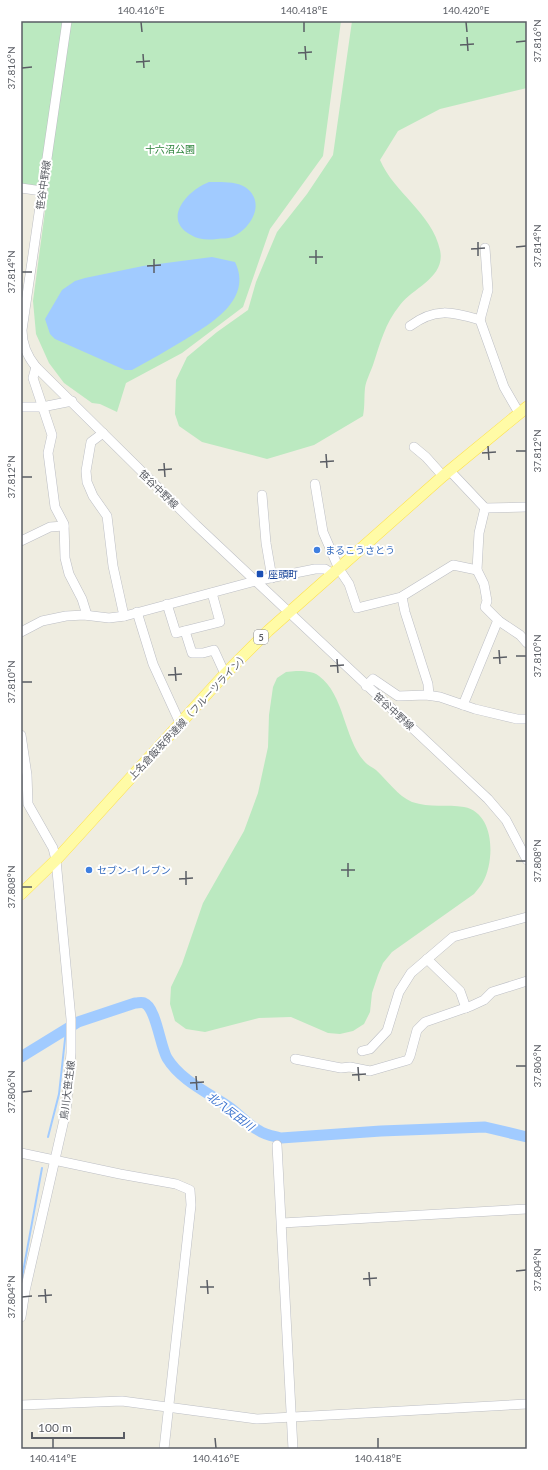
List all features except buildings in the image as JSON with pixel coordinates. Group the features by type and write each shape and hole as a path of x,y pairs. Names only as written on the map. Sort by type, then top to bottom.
{"main road":[{"name":"上名倉飯坂伊達線（フルーツライン）","path":"21,894 56,860 225,674 288,612 446,473 523,410"}],"street":[{"name":"笹谷中野線","path":"67,21 22,330 22,341 28,355 36,367 255,581 366,686 452,764 498,810 513,832 527,860"},
{"path":"21,188 42,191"},
{"path":"485,248 488,290 480,320 504,387 523,410"},
{"path":"410,326 429,316 445,311 480,320"},
{"path":"36,367 33,378 52,435 48,453 55,507 64,526 64,546 67,566 69,574 82,599 87,615"},
{"path":"21,407 42,406 72,401"},
{"path":"103,433 92,442 86,472 87,482 93,496 107,516 113,566 124,616"},
{"path":"414,446 485,508 527,507"},
{"path":"315,484 323,532 336,571 349,584 357,608 402,596 453,565 477,570"},
{"path":"262,496 266,543 272,578"},
{"path":"485,508 479,533 477,570 484,584 487,601 485,607 498,620 520,635 527,643"},
{"path":"21,541 50,527 64,526"},
{"path":"21,632 42,621 87,615 109,618 124,616 255,581 315,569 336,571"},
{"path":"168,604 176,633 185,631 220,622 212,593"},
{"path":"402,596 411,632 428,684 429,696"},
{"path":"137,612 153,664 180,723"},
{"path":"463,705 498,620"},
{"path":"185,631 192,653 203,653 214,650 225,674"},
{"path":"366,686 373,680 398,696 440,697 463,705 513,718 527,719"},
{"path":"21,735 26,775 24,806"},
{"name":"鳥川大笹生線","path":"21,1317 66,1112 71,1031 56,860 53,848 24,806"},
{"path":"362,1051 370,1049 387,1031 399,992 411,973 453,937 527,917"},
{"path":"427,959 460,990 466,1008"},
{"path":"295,1060 341,1068 350,1067 363,1071 380,1069 408,1060 420,1026 431,1019 466,1008 484,1000 492,992 527,981"},
{"path":"277,1145 293,1449"},
{"path":"21,1153 182,1185 192,1193 164,1449"},
{"path":"282,1223 527,1210"},
{"path":"21,1405 122,1401 169,1406 247,1418 527,1404"}],"green space":[{"name":"十六沼公園","path":"21,21 341,21 323,156 270,229 243,307 182,353 126,383 117,412 100,404 92,403 64,383 49,363 36,334 33,301 48,189 21,184"},
{"path":"352,21 527,21 527,88 440,109 398,131 380,160 394,183 429,225 436,237 441,259 434,275 400,305 390,319 367,380 363,416 314,445 267,459 202,442 179,426 175,414 176,380 187,357 217,332 248,310 256,282 277,232 307,194 333,155"},
{"path":"296,671 314,673 327,684 339,705 357,751 368,765 376,770 402,796 419,804 464,807 474,811 482,818 490,838 487,873 482,884 474,894 392,952 383,963 378,975 372,993 370,1012 364,1024 353,1031 340,1034 328,1033 291,1017 259,1018 205,1032 186,1029 175,1021 170,1004 171,987 182,964 203,903 244,831 258,793 268,747 269,715 273,687 277,678 286,672"}],"water":[{"path":"209,182 227,182 241,185 252,193 255,200 256,207 250,222 239,233 232,237 210,240 197,238 182,228 178,221 178,213 186,198 193,191"},
{"path":"212,257 235,262 239,275 239,287 227,308 207,325 132,370 125,370 55,339 50,334 45,319 62,290 75,281 143,266"}],"waterway":[{"name":"北八反田川","path":"21,1057 78,1022 135,1003 143,1003 148,1006 152,1012 164,1052 173,1066 187,1080 229,1107 254,1128 266,1134 281,1138 381,1131 485,1127 527,1137"},
{"path":"48,1137 59,1094 66,1030"},
{"path":"21,1283 42,1168"}],"place":[{"name":"まるこうさとう","path":"317,550"},
{"name":"座頭町","path":"260,574"},
{"name":"セブン-イレブン","path":"89,870"}]}
